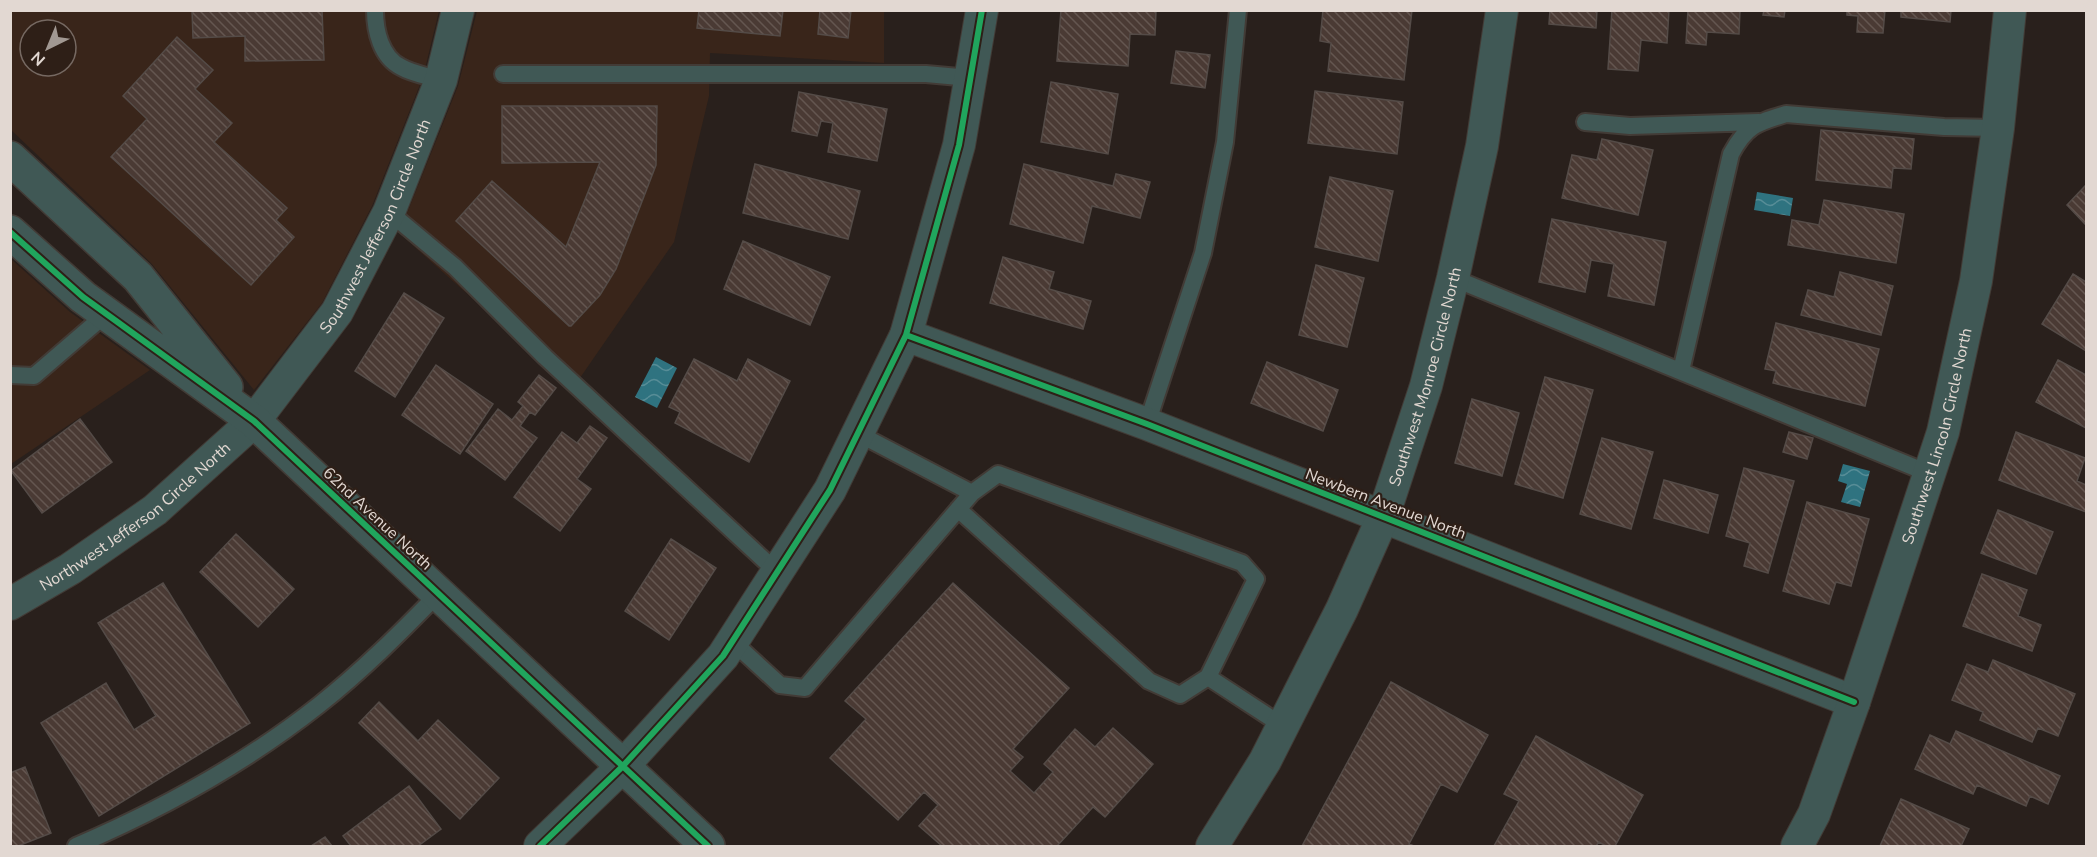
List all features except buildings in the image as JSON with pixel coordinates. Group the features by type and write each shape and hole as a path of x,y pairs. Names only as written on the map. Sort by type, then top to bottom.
{"street":[{"name":"Southwest Jefferson Circle North","path":"254,421 338,312 389,212 441,80 459,10"},
{"path":"540,846 622,766 723,656 830,490 906,335 959,145 982,10"},
{"name":"Southwest Monroe Circle North","path":"1212,846 1265,761 1342,609 1383,517 1426,386 1453,278 1482,146 1502,10"},
{"name":"Southwest Lincoln Circle North","path":"1797,846 1814,814 1854,702 1943,432 1976,281 1998,128 2010,10"},
{"name":"62nd Avenue North","path":"10,158 138,277 254,421"},
{"name":"62nd Avenue North","path":"10,232 83,297 254,421 708,846"},
{"name":"Newbern Avenue North","path":"906,335 1147,424 1854,702"},
{"name":"Northwest Jefferson Circle North","path":"10,604 70,569 155,510 254,421"}],"lane":[{"path":"375,10 375,27 385,53 400,67 441,80"},
{"path":"1147,424 1203,253 1226,142 1238,10"},
{"path":"504,74 926,74 970,78"},
{"path":"1585,122 1630,126 1760,122 1785,114 1944,127 1998,128"},
{"path":"1681,371 1731,154 1741,135 1760,122"},
{"path":"389,212 455,267 545,357 777,572"},
{"path":"1453,278 1928,473"},
{"path":"10,375 34,376 106,314"},
{"path":"858,434 972,493"},
{"path":"732,641 780,685 805,688 958,509 972,493 998,474 1242,563 1256,579 1208,677 1180,695 1149,681 958,509"},
{"path":"76,846 123,826 232,766 319,705 395,638 439,593"},
{"path":"1208,677 1283,726"}],"shaded area":[{"path":"10,11 439,11 423,77 372,206 322,303 254,390 151,263 11,130"},
{"path":"477,11 884,11 884,63 710,53 709,96 674,242 573,388 399,233 458,86"},
{"path":"11,259 70,312 150,370 11,464"}],"water":[{"path":"1757,192 1793,198 1790,216 1754,210"},
{"path":"656,357 677,368 657,408 635,397"},
{"path":"1843,464 1870,471 1860,507 1841,502 1847,484 1838,481"}],"cycle path":[{"path":"540,846 622,767 723,656 830,490 906,335 959,145 982,10"},
{"path":"10,232 83,297 254,421 708,846"},
{"path":"906,335 1147,424 1854,702"}]}
